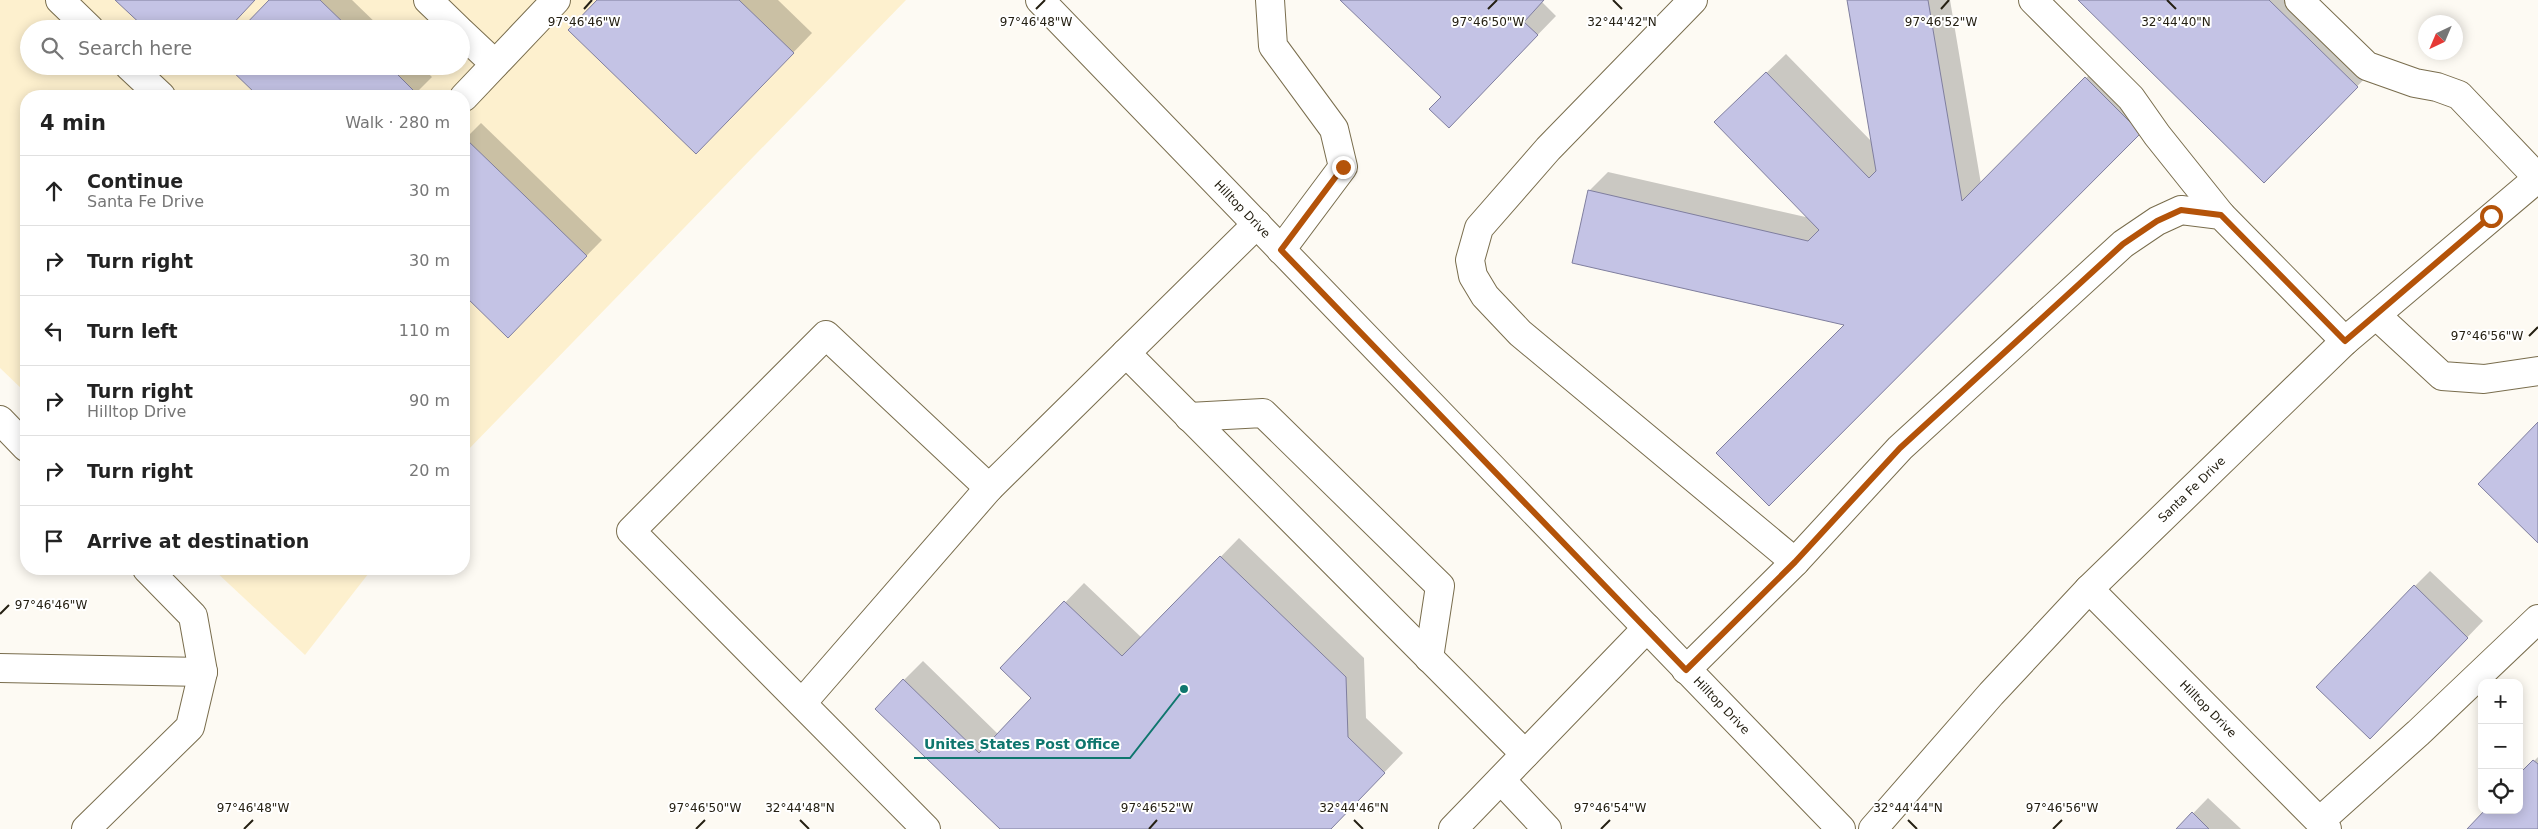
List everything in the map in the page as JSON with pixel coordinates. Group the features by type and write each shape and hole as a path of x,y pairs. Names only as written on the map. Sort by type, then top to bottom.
{"street":[{"path":"60,0 81,20"},
{"path":"428,0 449,20"},
{"path":"470,91 556,0"},
{"name":"Hilltop Drive","path":"1040,0 1841,829"},
{"path":"1270,0 1273,46 1334,129 1343,167 1281,250"},
{"path":"1693,0 1548,149 1479,228 1470,260 1473,276 1485,296 1520,334 1795,562"},
{"path":"2033,0 2131,98 2157,135 2221,215 2345,341"},
{"path":"2300,0 2367,66 2415,83 2459,95 2538,178"},
{"path":"470,40 495,64"},
{"path":"139,75 155,90"},
{"name":"Santa Fe Drive","path":"1873,829 1991,694 2089,589 2345,341 2377,316 2491,216 2538,178"},
{"path":"1686,670 1795,562 1900,448 2123,244 2157,221 2181,210 2221,215"},
{"path":"802,703 989,488 1256,224"},
{"path":"2377,316 2442,376 2484,379 2538,371"},
{"path":"926,829 632,531 826,335 989,488"},
{"path":"1126,353 1525,754"},
{"path":"1189,417 1263,413 1440,586 1429,658"},
{"path":"0,420 20,441"},
{"path":"86,829 190,727 203,672 193,616 152,575"},
{"name":"Hilltop Drive","path":"2089,589 2324,825"},
{"path":"2324,825 2538,619"},
{"path":"1453,829 1647,628"},
{"path":"0,668 203,672"},
{"path":"1501,780 1547,829"}],"shaded area":[{"path":"0,0 906,0 470,448 470,90 20,90 20,387 0,368"},
{"path":"219,575 367,575 305,655"}],"building":[{"path":"115,0 255,0 236,20 136,20"},
{"path":"269,0 320,0 341,20 250,20"},
{"path":"597,0 739,0 794,53 696,154 568,30"},
{"path":"1340,0 1544,0 1524,22 1538,35 1449,128 1429,109 1441,97"},
{"path":"1847,0 1928,0 1962,201 2085,77 2141,133 1769,506 1716,453 1844,325 1572,263 1588,190 1808,241 1819,230 1714,122 1766,72 1869,178 1876,171"},
{"path":"2078,0 2269,0 2358,87 2264,183"},
{"path":"236,75 398,75 413,90 252,90"},
{"path":"470,143 587,256 508,338 470,301"},
{"path":"2538,422 2538,543 2478,484"},
{"path":"1220,556 1346,677 1348,737 1385,773 1331,829 1000,829 875,709 903,679 979,753 1031,698 1000,668 1064,601 1122,656"},
{"path":"2414,585 2468,638 2370,739 2316,687"},
{"path":"2533,760 2538,764 2538,829 2467,829 2481,814 2523,814 2523,770"},
{"path":"2192,812 2209,829 2176,829"}],"place":[{"name":"Unites States Post Office","path":"1184,689"}],"route":[{"path":"1343,167 1281,250 1686,670 1795,562 1900,448 2123,244 2157,221 2181,210 2221,215 2345,341 2377,316 2491,216"}]}
